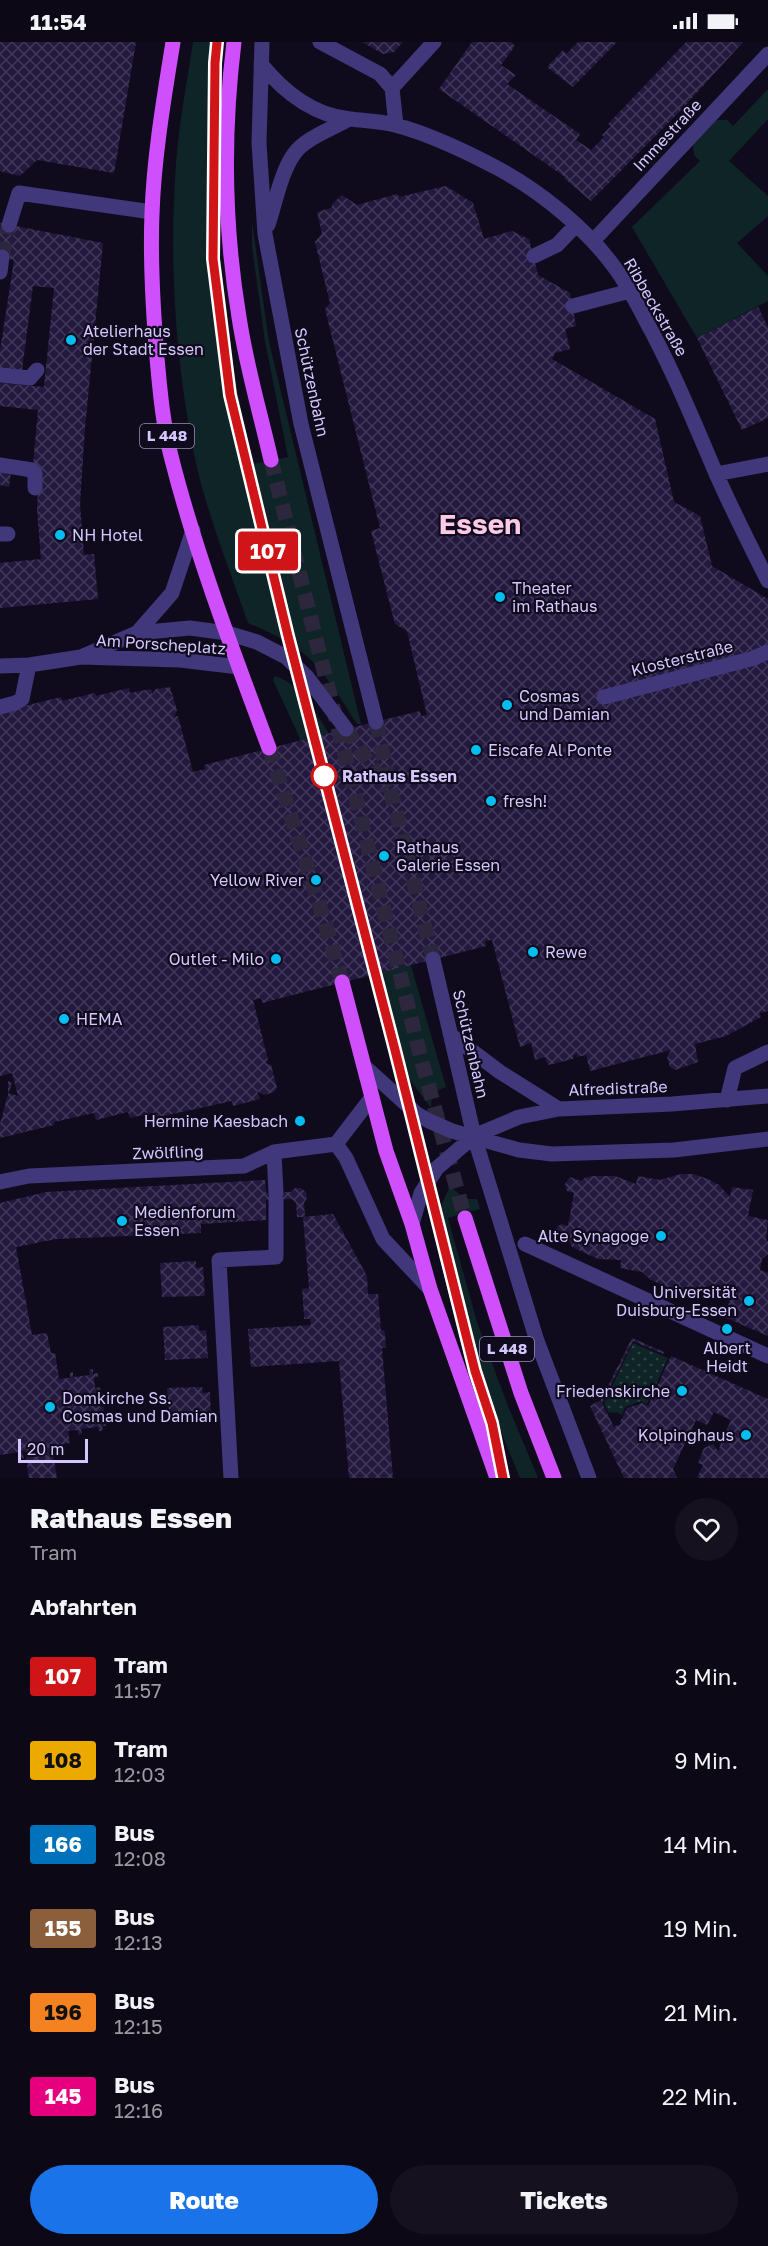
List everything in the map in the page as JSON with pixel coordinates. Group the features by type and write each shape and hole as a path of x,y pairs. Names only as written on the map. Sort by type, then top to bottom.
{"main road":[{"name":"L 448","path":"173,42 162,112 152,212 153,294 160,389 171,456 193,530 227,633 269,748"},
{"path":"234,42 230,76 228,138 229,235 239,318 271,460"},
{"name":"L 448","path":"342,982 386,1151 412,1224 430,1289 497,1478"},
{"name":"L 448","path":"465,1218 521,1393 554,1478"}],"street":[{"name":"Schützenbahn","path":"262,42 259,143 265,234 301,424 376,722"},
{"path":"320,42 380,74 392,88 396,125"},
{"path":"392,88 434,42"},
{"name":"Immestraße","path":"593,241 768,54"},
{"name":"Ribbeckstraße","path":"261,64 274,81 295,99 315,110 349,119 369,119 396,125 444,143 500,170 545,200 593,241 630,291 666,358 716,474 768,581"},
{"path":"265,234 287,166 294,153 305,144 349,119"},
{"path":"9,225 19,193 152,212"},
{"path":"534,256 557,245 576,225"},
{"path":"573,306 630,291"},
{"path":"0,375 30,378 38,370"},
{"path":"716,474 768,464"},
{"path":"0,465 32,470 34,488"},
{"path":"137,633 172,593 193,530"},
{"name":"Am Porscheplatz","path":"81,657 137,633 190,628 227,633"},
{"path":"227,633 257,642 286,657 307,677 346,729"},
{"name":"Klosterstraße","path":"604,697 751,659 768,652"},
{"name":"Am Porscheplatz","path":"0,666 29,665 81,657 180,660 239,667"},
{"path":"0,707 22,699 29,665"},
{"name":"Schützenbahn","path":"433,959 474,1137 537,1341 589,1478"},
{"path":"452,1036 501,1072 559,1109"},
{"path":"727,1100 735,1068 768,1052"},
{"path":"364,1066 417,1114 452,1131 519,1150 552,1154 674,1150 768,1139"},
{"name":"Alfredistraße","path":"412,1224 421,1194 437,1168 474,1137 519,1117 559,1109 672,1104 768,1096"},
{"path":"372,1097 336,1144 352,1169 383,1239 430,1289"},
{"name":"Zwölfling","path":"0,1182 28,1176 244,1166 274,1152 336,1144"},
{"path":"231,1478 219,1260 276,1257 274,1152"},
{"path":"525,1244 768,1356"}],"green space":[{"path":"193,42 219,42 214,158 216,246 221,299 229,347 253,464 288,457 265,341 252,247 252,222 269,342 361,724 357,724 329,682 310,659 288,643 248,623 218,540 199,476 187,418 178,346 173,237 176,164"},
{"path":"768,89 768,119 729,161 768,196 768,216 737,243 768,276 768,301 697,338 632,227 700,161 694,155 693,144 715,120 727,120 733,126"},
{"path":"275,676 300,692 328,732 412,969 446,1087 432,1093 431,1108 410,1080 402,1063 298,734 273,680"},
{"path":"450,1186 465,1199 477,1199 480,1209 448,1218 477,1322 538,1478 520,1478 477,1373 439,1258 441,1206"},
{"path":"633,1343 668,1358 647,1404 641,1401 625,1407 622,1415 616,1412 609,1413 604,1403"}],"building":[{"path":"0,42 136,42 114,173 37,160 20,176 0,171"},
{"path":"362,42 403,42 394,52 383,54"},
{"path":"472,42 511,42 515,46 501,65 516,75 507,84 580,134 576,140 591,150 604,137 602,135 611,126 608,124 686,42 743,42 682,109 591,201 565,177 439,89"},
{"path":"578,42 617,42 573,87 547,67 563,50 566,54"},
{"path":"446,186 473,203 484,239 512,231 529,239 538,275 570,293 576,326 565,329 570,349 555,353 552,359 655,419 674,502 700,516 712,566 768,599 768,1011 760,1013 761,1017 726,1036 695,1044 698,1062 675,1070 670,1067 667,1057 671,1050 590,1071 586,1055 577,1057 577,1054 573,1059 548,1065 545,1057 535,1060 531,1043 520,1047 492,940 485,941 486,946 263,1003 261,998 253,1000 268,1060 266,1063 271,1065 277,1088 274,1092 264,1095 257,1091 260,1099 233,1106 232,1101 154,1118 152,1113 130,1118 128,1112 96,1120 94,1113 0,1138 0,1124 8,1094 8,1081 12,1082 9,1093 18,1096 12,1073 0,1076 0,712 61,697 62,701 129,688 130,693 151,689 152,694 156,689 170,687 177,710 174,717 178,716 193,772 205,769 204,765 346,729 420,711 421,716 427,715 407,631 395,624 371,531 380,528 325,309 330,303 315,242 322,233 317,212 331,208 342,195 357,205 397,194 399,197"},
{"path":"0,223 103,243 80,504 84,555 94,554 98,599 0,608 0,563 41,559 37,510 39,466 33,465 38,410 0,406 0,383 44,387 54,288 33,286 22,370 0,369 0,351 14,260 0,257"},
{"path":"758,307 768,327 768,418 742,430 697,338"},
{"path":"0,470 11,472 9,487 0,485"},
{"name":"Alte Synagoge","path":"681,1174 693,1174 708,1179 719,1185 730,1197 732,1187 753,1190 748,1216 768,1220 766,1240 768,1254 762,1259 760,1270 768,1273 768,1336 722,1316 731,1298 711,1294 713,1285 691,1291 673,1290 651,1280 641,1271 620,1268 621,1260 598,1259 572,1247 568,1240 560,1240 555,1235 558,1226 562,1224 568,1226 574,1193 567,1191 565,1184 570,1177 581,1181 586,1177 615,1176 636,1184 638,1176 660,1180"},
{"path":"265,1180 266,1193 291,1192 295,1188 301,1188 306,1192 305,1217 297,1217 296,1203 292,1199 266,1200 266,1220 201,1224 201,1233 56,1239 16,1247 32,1335 47,1333 51,1353 55,1353 59,1379 70,1378 70,1373 73,1372 73,1377 90,1375 89,1370 93,1369 93,1374 98,1373 98,1377 94,1378 95,1388 100,1387 101,1392 98,1392 104,1411 100,1412 101,1422 105,1422 106,1426 102,1426 103,1431 99,1431 98,1427 81,1429 82,1434 78,1435 78,1430 68,1431 70,1443 57,1445 58,1453 53,1454 57,1478 29,1478 25,1451 22,1451 24,1458 19,1459 18,1452 0,1455 0,1203 46,1192"},
{"path":"333,1214 367,1276 368,1294 378,1294 381,1330 384,1330 385,1334 386,1348 382,1348 393,1478 349,1478 339,1361 251,1367 248,1329 311,1325 310,1319 304,1319 302,1289 309,1288 303,1217"},
{"path":"196,1261 196,1268 203,1267 205,1296 162,1297 160,1263"},
{"path":"199,1325 199,1331 206,1330 208,1358 165,1360 163,1327"},
{"path":"632,1338 664,1352 663,1354 633,1341 602,1403 614,1427 621,1424 627,1408 642,1403 648,1406 671,1356 768,1399 768,1478 697,1478 703,1465 698,1463 704,1448 713,1444 718,1451 731,1420 714,1412 707,1425 696,1420 673,1469 677,1478 624,1478 590,1406 601,1400"},
{"path":"202,1387 203,1393 210,1392 211,1419 169,1422 167,1388"}],"tunnel":[{"path":"2,257 9,225"},
{"path":"271,460 423,1066 465,1218"},
{"path":"376,722 433,959"},
{"path":"346,729 387,789"},
{"path":"269,748 342,982"}],"tram line":[{"name":"107","path":"217,42 213,259 230,395 288,636 475,1371 492,1423 503,1478"}],"place":[{"name":"Atelierhaus der Stadt Essen","path":"71,340"},
{"name":"NH Hotel","path":"60,535"},
{"name":"Theater im Rathaus","path":"500,597"},
{"name":"Cosmas und Damian","path":"507,705"},
{"name":"Eiscafe Al Ponte","path":"476,750"},
{"name":"Rathaus Essen","path":"324,776"},
{"name":"fresh!","path":"491,801"},
{"name":"Rathaus Galerie Essen","path":"384,856"},
{"name":"Yellow River","path":"316,880"},
{"name":"Rewe","path":"533,952"},
{"name":"Outlet - Milo","path":"276,959"},
{"name":"HEMA","path":"64,1019"},
{"name":"Hermine Kaesbach","path":"300,1121"},
{"name":"Medienforum Essen","path":"122,1221"},
{"name":"Alte Synagoge","path":"661,1236"},
{"name":"Universität Duisburg-Essen","path":"749,1301"},
{"name":"Albert Heidt","path":"727,1329"},
{"name":"Friedenskirche","path":"682,1391"},
{"name":"Domkirche Ss. Cosmas und Damian","path":"50,1407"},
{"name":"Kolpinghaus","path":"746,1435"}],"district":[{"name":"Essen","path":"480,524"}]}
